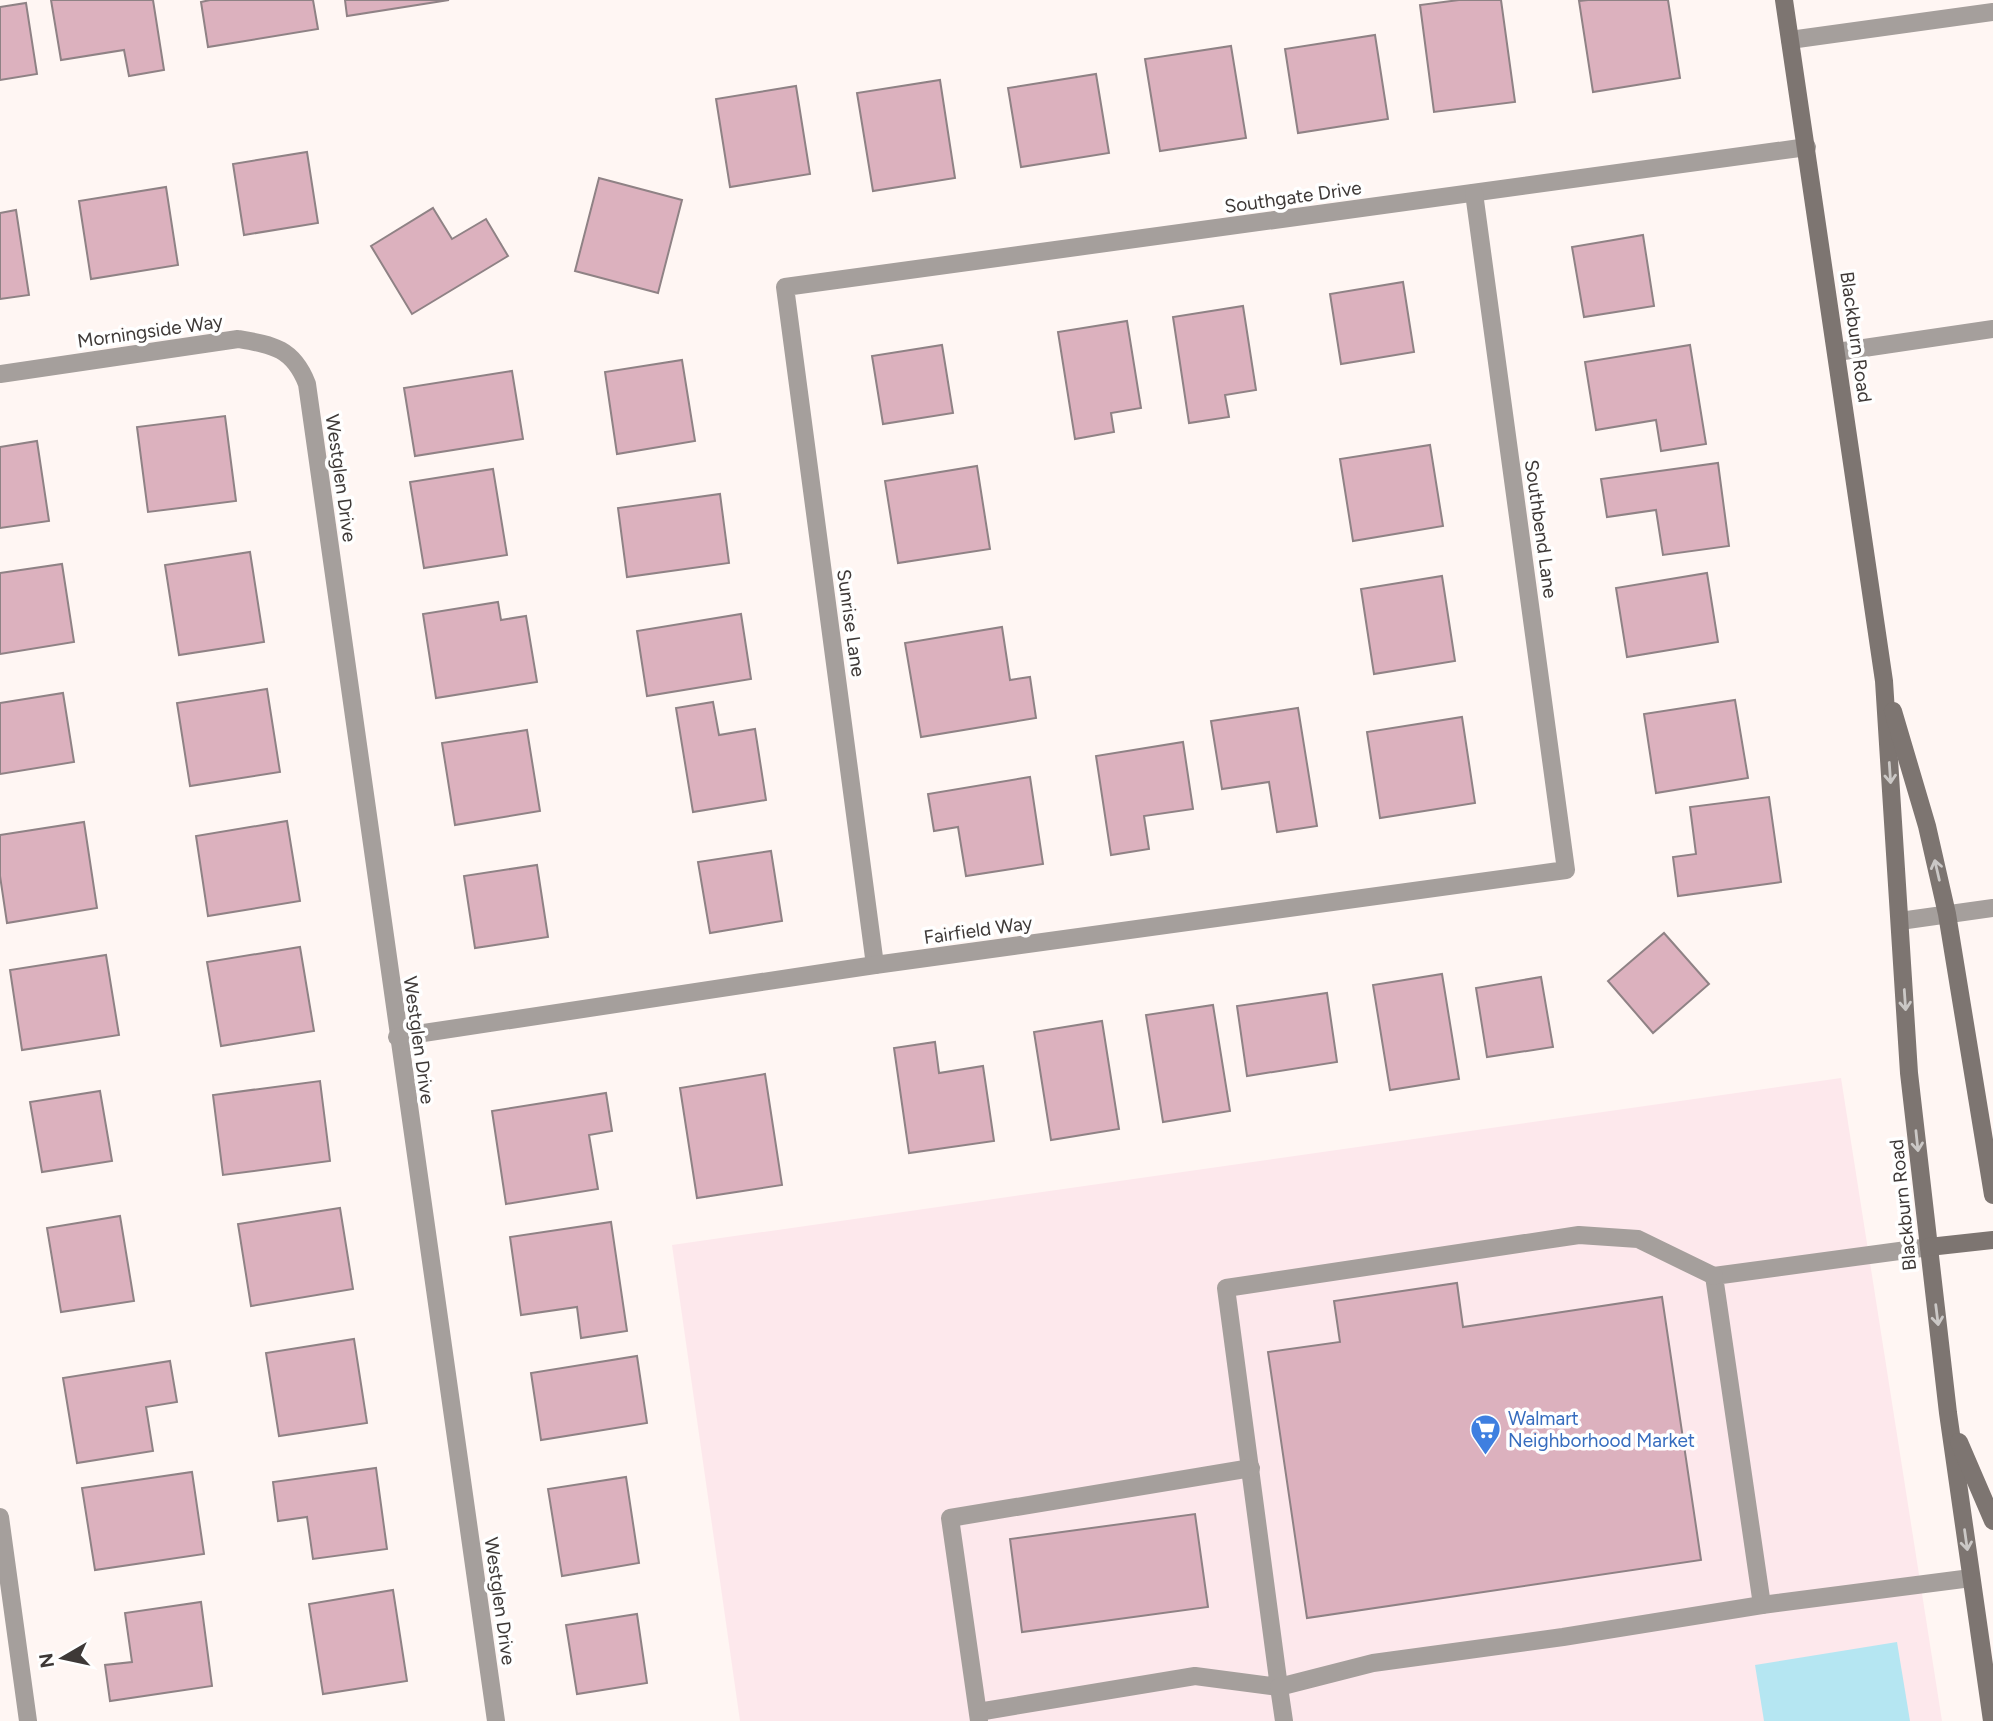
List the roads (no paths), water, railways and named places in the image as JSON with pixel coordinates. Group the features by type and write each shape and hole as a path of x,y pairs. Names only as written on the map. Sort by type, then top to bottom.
{"main road":[{"name":"Blackburn Road","path":"1784,0 1884,681 1909,1073 1948,1413 1992,1721"},
{"name":"Blackburn Road","path":"1884,681 1927,826 1947,914 1993,1195"},
{"path":"1929,1247 1993,1240"},
{"path":"1948,1413 1976,1486 1993,1521"}],"street":[{"path":"1790,40 1993,12"},
{"name":"Southgate Drive","path":"785,287 1807,147"},
{"name":"Southbend Lane","path":"1474,193 1566,870"},
{"name":"Sunrise Lane","path":"785,287 875,965"},
{"path":"1837,352 1993,329"},
{"name":"Morningside Way","path":"0,374 238,339 275,345 300,365"},
{"name":"Westglen Drive","path":"300,365 307,384 397,1037 496,1721"},
{"name":"Fairfield Way","path":"397,1037 875,965 1566,870"},
{"path":"1900,921 1993,908"},
{"path":"1284,1721 1226,1288 1579,1235 1638,1239 1714,1276 1929,1247"},
{"path":"1714,1276 1762,1605"},
{"path":"1251,1468 950,1518 979,1717 1195,1676 1279,1687 1373,1663 1563,1637 1762,1605 1971,1578"},
{"path":"0,1517 28,1721"}],"water":[{"path":"1897,1642 1910,1721 1764,1721 1755,1665"}],"place":[{"name":"Walmart Neighborhood Market","path":"1485,1456"}]}
